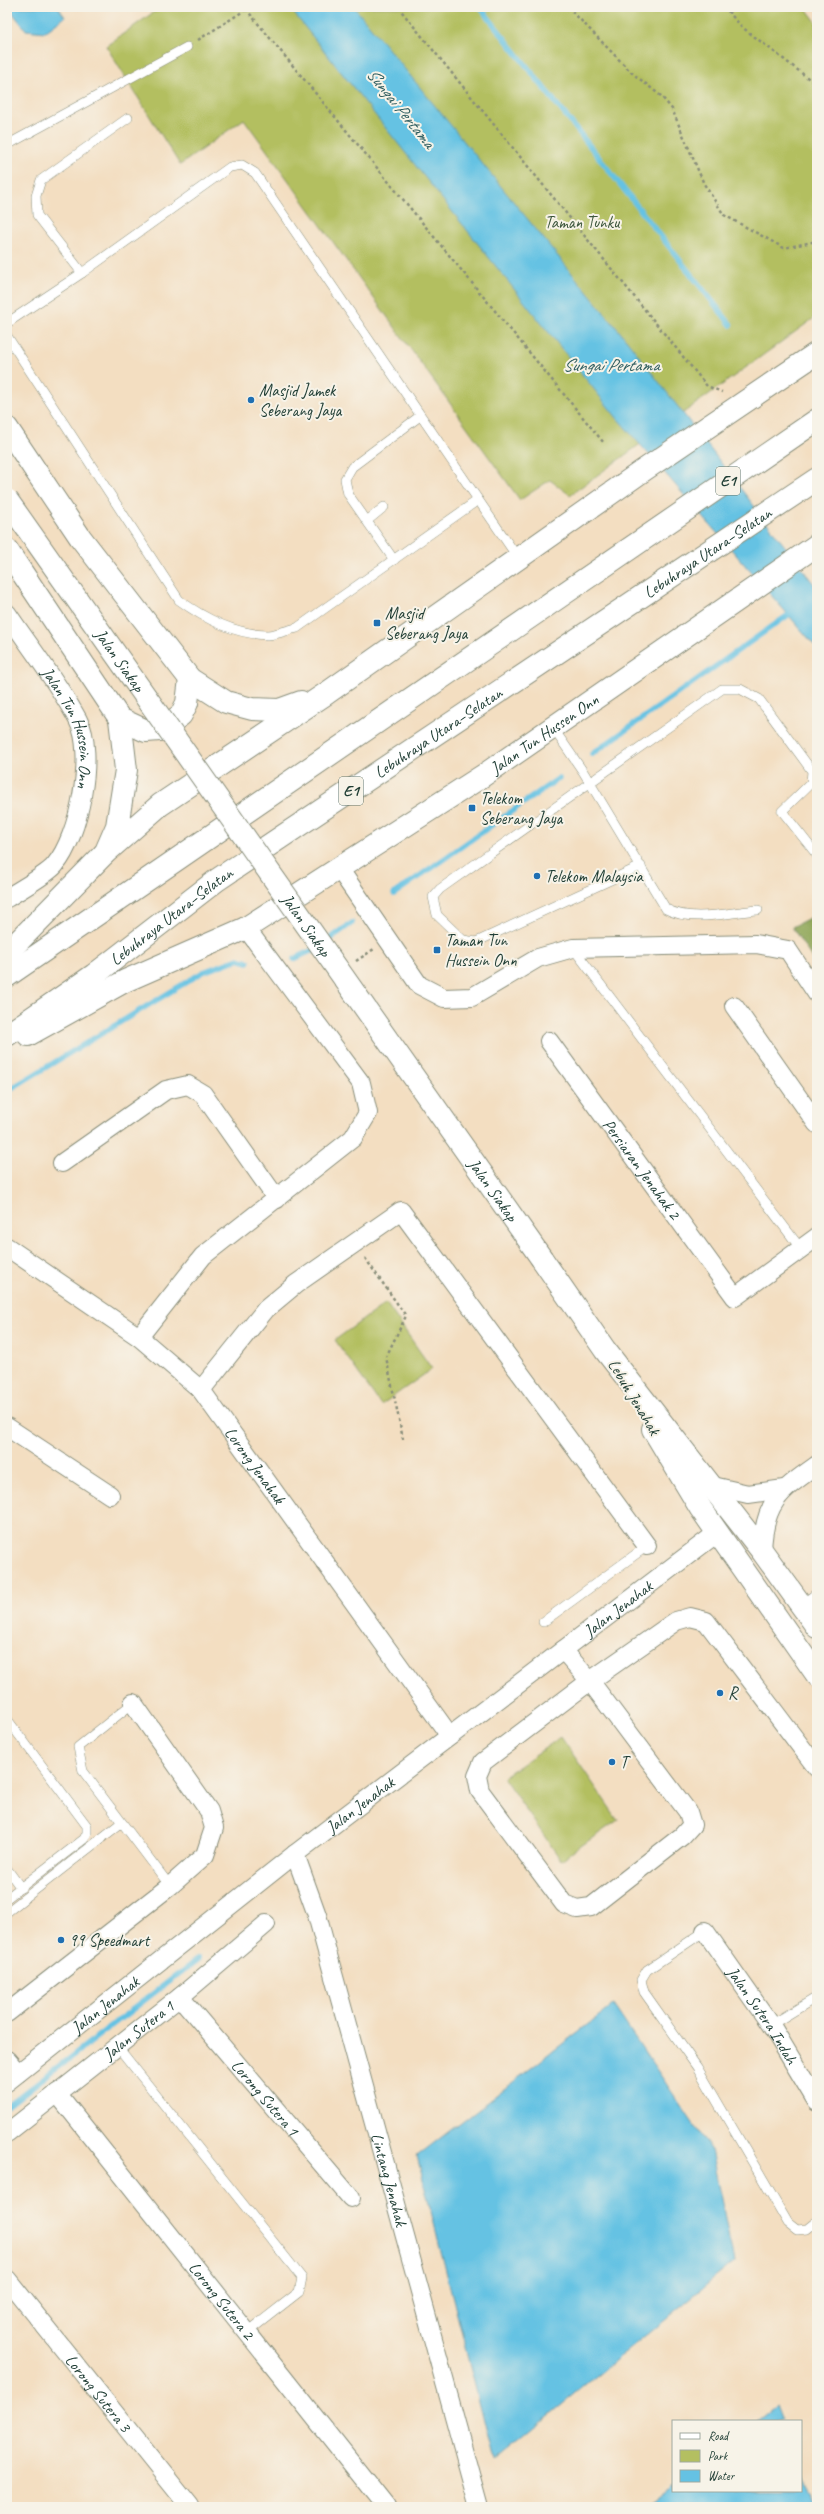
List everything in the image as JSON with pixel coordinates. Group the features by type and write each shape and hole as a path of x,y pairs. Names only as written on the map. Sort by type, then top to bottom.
{"main road":[{"path":"7,953 104,854 160,805 326,693 641,472 730,400 817,353"},
{"name":"E1","path":"7,976 817,420"},
{"path":"7,428 80,537 190,679 226,702 252,709 279,710 326,693"},
{"name":"Lebuhraya Utara–Selatan","path":"7,1035 94,975 217,880 702,558 812,482"},
{"name":"Jalan Siakap","path":"7,500 605,1350"},
{"name":"Jalan Tun Hussen Onn","path":"7,1047 125,981 246,928 340,870 748,595 817,545"},
{"path":"7,550 120,719 126,770 117,826 104,854"},
{"path":"120,719 146,731 160,730 180,715 184,709 187,703 190,679"},
{"name":"Lebuh Jenahak","path":"605,1350 762,1551 809,1599 817,1627"},
{"name":"Lebuh Jenahak","path":"605,1350 717,1532 817,1675"}],"street":[{"name":"Jalan Tun Hussein Onn","path":"7,613 79,721 86,746 81,800 72,832 54,866 7,898"},
{"path":"340,870 419,985 444,998 472,997 538,958 573,948 756,944 788,950 817,994"},
{"path":"139,1337 202,1256 277,1199 353,1138 368,1113 361,1083 246,928"},
{"path":"734,1006 817,1124"},
{"name":"Persiaran Jenahak 2","path":"549,1041 735,1297 801,1249"},
{"path":"62,1163 166,1090 188,1085 203,1094 277,1199"},
{"path":"201,1390 266,1309 296,1284 401,1211 647,1546"},
{"path":"801,1249 817,1237"},
{"name":"Lorong Jenahak","path":"7,1247 139,1337 201,1390 450,1736"},
{"path":"7,1427 110,1495"},
{"path":"762,1551 763,1528 770,1507 784,1489 817,1465"},
{"path":"712,1486 748,1494 784,1489"},
{"name":"Jalan Jenahak","path":"11,2072 717,1532"},
{"path":"563,1650 590,1681 688,1812 692,1825 682,1836 591,1907 577,1909 564,1904 480,1791 477,1776 483,1762 590,1681 676,1621 690,1617 706,1622 817,1768"},
{"path":"7,2013 170,1886 205,1855 214,1828 209,1811 133,1703"},
{"name":"Lintang Jenahak","path":"295,1854 317,1915 479,2507"},
{"name":"Jalan Sutera 1","path":"7,2133 180,1996 266,1924"},
{"name":"Jalan Sutera Indah","path":"705,1931 771,2025 817,2102"},
{"name":"Lorong Sutera 1","path":"180,1996 351,2198"},
{"name":"Lorong Sutera 2","path":"58,2093 249,2331 386,2507"},
{"name":"Lorong Sutera 3","path":"7,2279 190,2507"}],"lane":[{"path":"7,145 187,47"},
{"path":"82,273 37,215 36,196 41,180 128,118"},
{"path":"7,323 82,273 230,167 242,165 255,173 518,558"},
{"path":"7,336 179,600 203,618 240,632 268,635 297,628 478,500"},
{"path":"394,560 348,494 345,479 352,468 420,416"},
{"path":"367,521 384,507"},
{"path":"641,866 476,942 463,940 437,915 433,897 440,889 722,689 740,689 759,699 812,770 811,783 782,810 817,855"},
{"path":"552,728 589,783 641,866 666,910 677,915 708,915 758,910"},
{"path":"573,948 801,1249"},
{"path":"543,1622 647,1546"},
{"path":"133,1703 78,1747 83,1771 170,1886"},
{"path":"7,1720 87,1826 87,1833 84,1839 7,1898"},
{"path":"7,1912 121,1823"},
{"path":"7,1869 21,1888"},
{"path":"705,1931 648,1970 641,1980 644,1992 697,2067 788,2223 797,2230 807,2229 817,2221"},
{"path":"771,2025 817,1997"},
{"path":"117,2046 302,2278 298,2292 249,2331"}],"path":[{"path":"187,47 250,7"},
{"path":"398,7 707,386 730,400"},
{"path":"568,7 631,72 661,96 672,109 704,184 724,215 784,248 817,241"},
{"path":"724,7 742,27 817,85"},
{"path":"246,9 604,443"},
{"path":"355,1242 406,1316 386,1356 403,1439"}],"green space":[{"name":"Taman Tunku","path":"161,7 805,7 817,23 817,316 570,495 550,480 520,500 244,119 180,165 106,46"},
{"path":"817,914 817,966 792,927"},
{"path":"386,1303 432,1369 381,1405 335,1340"},
{"path":"561,1737 618,1820 561,1860 503,1777"}],"water":[{"path":"8,7 58,7 65,17 45,32 26,30"},
{"name":"Sungai Pertama","path":"289,7 354,7 629,343 817,588 817,648 617,418"},
{"path":"613,2005 711,2150 734,2262 494,2461 417,2156"},
{"path":"777,2406 783,2420 759,2420"},
{"path":"802,2473 815,2507 645,2507 672,2487 672,2492 802,2492"}],"waterway":[{"path":"480,7 731,325"},
{"path":"592,754 794,611"},
{"path":"394,894 559,778"},
{"path":"324,943 352,923"},
{"path":"294,959 317,948"},
{"path":"7,1091 203,972 238,959 248,962"},
{"path":"7,2106 198,1959"}],"place":[{"name":"Masjid Jamek Seberang Jaya","path":"251,400"},
{"name":"Masjid Seberang Jaya","path":"377,623"},
{"name":"Telekom Seberang Jaya","path":"472,808"},
{"name":"Telekom Malaysia","path":"537,876"},
{"name":"Taman Tun Hussein Onn","path":"437,950"},
{"name":"R","path":"720,1693"},
{"name":"T","path":"612,1762"},
{"name":"99 Speedmart","path":"61,1940"}]}
